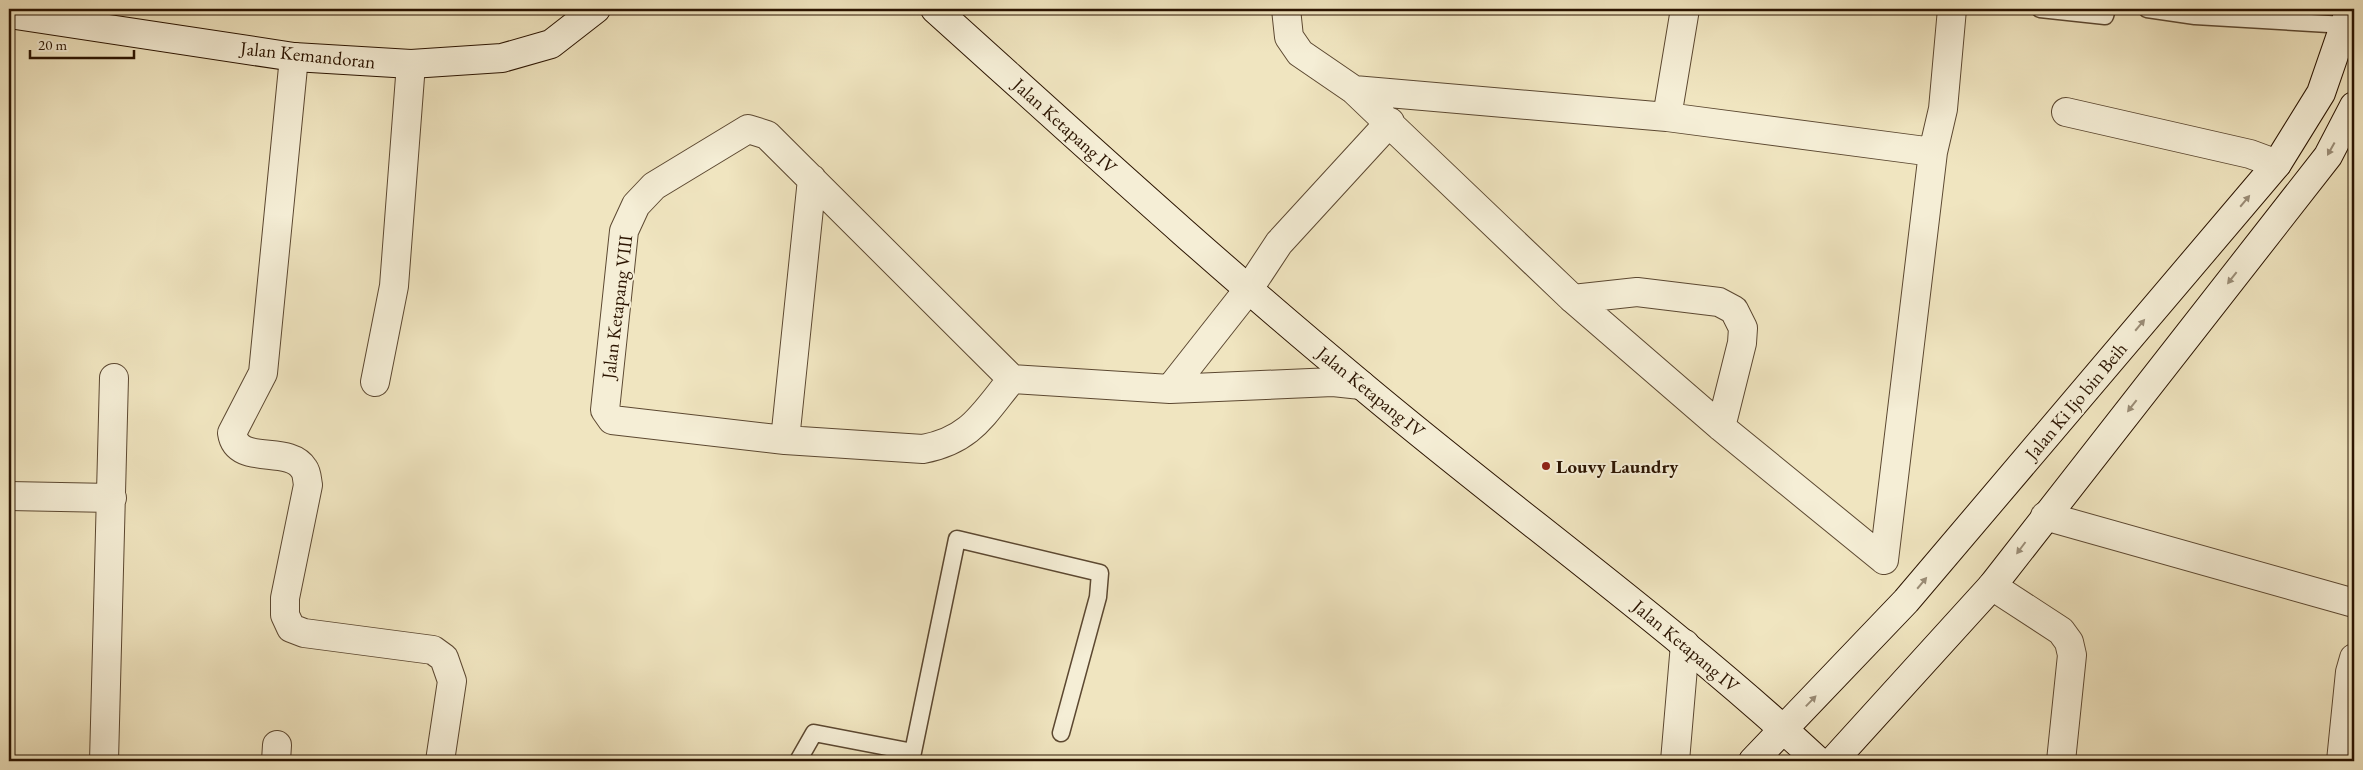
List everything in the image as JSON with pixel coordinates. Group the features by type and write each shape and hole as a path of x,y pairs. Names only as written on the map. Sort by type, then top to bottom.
{"street":[{"name":"Jalan Kemandoran","path":"9,14 294,57 411,64 502,58 551,44 596,9"},
{"name":"Jalan Ketapang IV","path":"935,9 1248,290 1361,385 1685,644 1784,729 1818,761"},
{"path":"1286,9 1289,37 1300,53 1354,90 1390,122 1573,299 1721,427 1884,560 1933,152 1943,109 1952,9"},
{"path":"1667,117 1685,9"},
{"name":"Jalan Ki Ijo bin Beih","path":"1753,761 1906,601 2277,164 2321,93 2350,20"},
{"path":"294,57 263,373 232,433 234,440 242,450 296,461 305,470 308,485 285,598 285,615 291,628 304,633 433,650 444,658 452,681 440,761"},
{"path":"375,382 394,286 411,64"},
{"path":"1354,90 1667,117 1933,152"},
{"path":"1833,761 1992,586 2328,156 2354,106"},
{"path":"2066,112 2250,154 2277,164"},
{"path":"1170,389 1248,290 1280,243 1390,122"},
{"name":"Jalan Ketapang VIII","path":"748,129 767,135 812,179 1012,379 967,432 943,445 923,449 785,440 612,420 605,410 624,231 636,205 654,186 748,129"},
{"path":"785,440 812,179"},
{"path":"1573,299 1637,292 1719,302 1734,310 1743,328 1742,343 1721,427"},
{"path":"104,761 114,378"},
{"path":"1012,379 1170,389 1333,382 1361,385"},
{"path":"9,496 112,498"},
{"path":"2046,516 2354,603"},
{"path":"1992,586 2061,631 2069,642 2072,655 2061,761"},
{"path":"1675,761 1685,644"},
{"path":"2341,761 2350,672 2354,658"}],"lane":[{"path":"2040,9 2105,16 2107,9"},
{"path":"2147,9 2195,16 2350,20"},
{"path":"798,761 814,733 911,757 957,538 1091,569 1100,573 1098,597 1061,733"}],"place":[{"name":"Louvy Laundry","path":"1546,466"}]}
